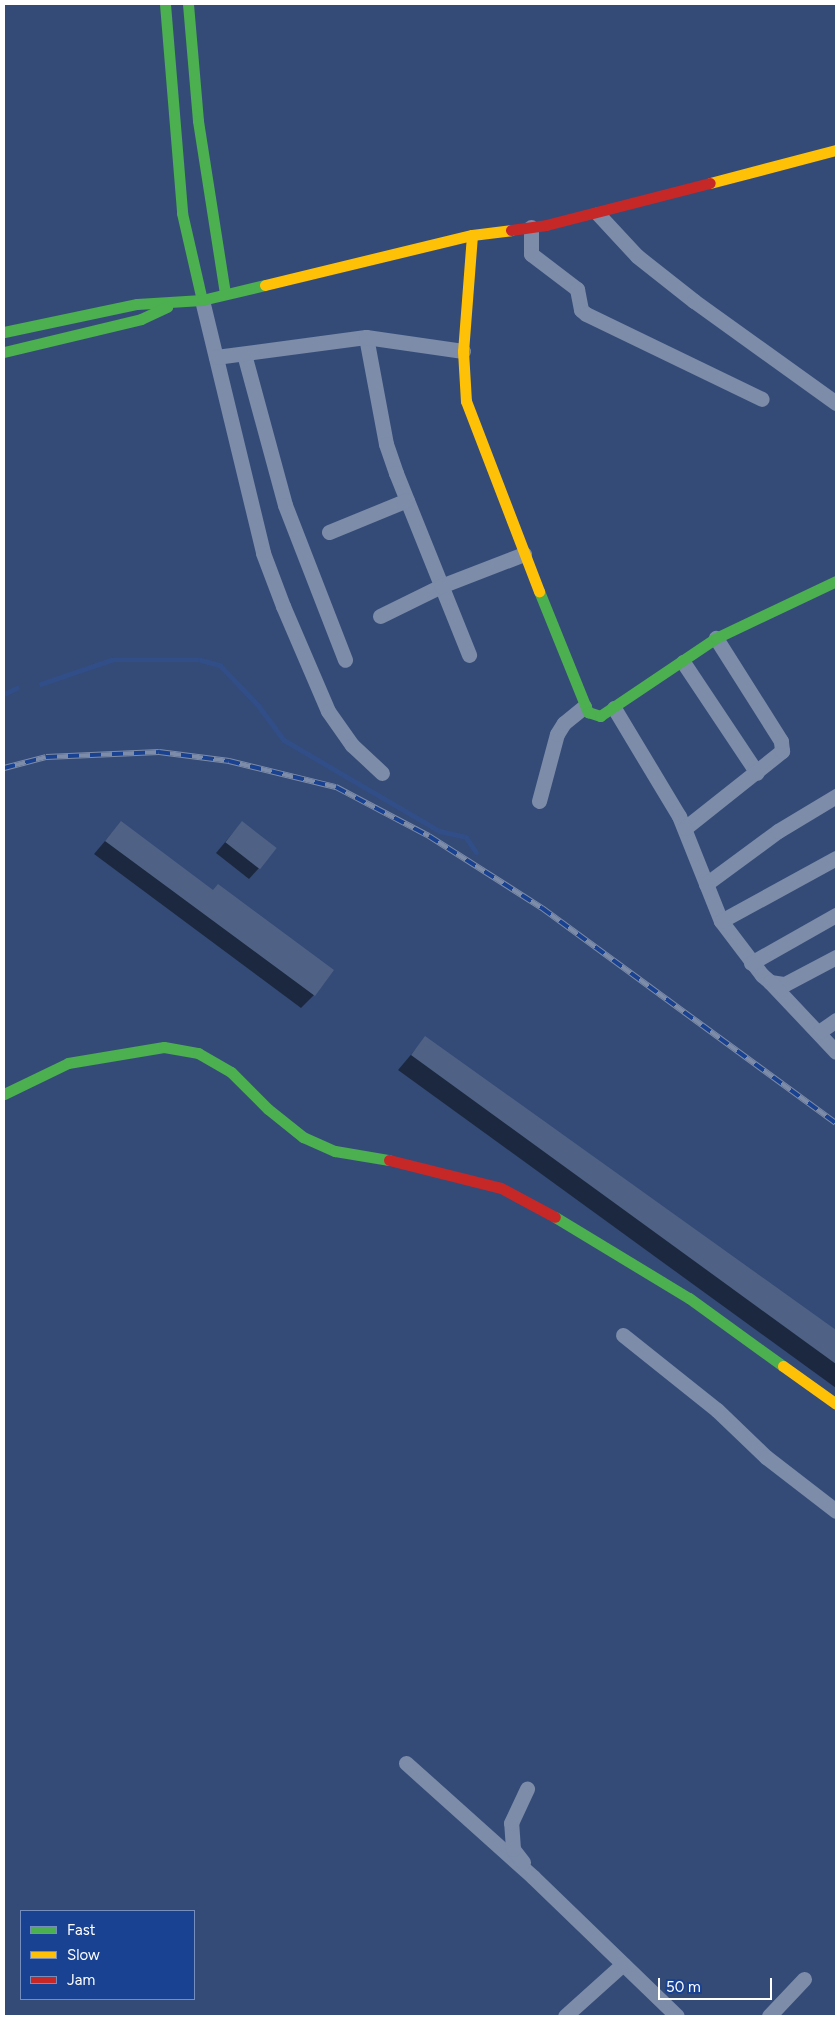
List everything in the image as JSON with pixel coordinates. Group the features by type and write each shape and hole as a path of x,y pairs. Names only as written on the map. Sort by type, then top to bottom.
{"street":[{"path":"165,4 182,212 216,357 224,402 263,553 298,646 337,726 352,745 382,773"},
{"path":"188,4 198,121 225,294"},
{"path":"4,332 138,304 202,300 472,235 530,227 598,214 836,150"},
{"path":"598,214 637,256 694,301 836,403"},
{"path":"530,227 531,254 577,290 581,310 586,314 762,399"},
{"path":"472,235 462,351 466,401 584,707 600,716 683,662 716,638 836,581"},
{"path":"4,352 140,320 176,303"},
{"path":"216,357 366,337 462,351"},
{"path":"366,337 386,444 470,655"},
{"path":"244,354 285,505 345,660"},
{"path":"329,532 407,500"},
{"path":"380,616 442,586 524,554"},
{"path":"685,828 757,773 782,751 781,741 716,638"},
{"path":"683,662 757,773"},
{"path":"539,801 548,758 557,734 564,723 584,707"},
{"path":"614,708 685,828 722,921 751,963 819,1032 836,1052"},
{"path":"706,884 778,831 836,796"},
{"path":"722,921 836,858"},
{"path":"751,963 836,915"},
{"path":"770,982 785,984 836,957"},
{"path":"819,1032 836,1020"},
{"path":"4,1094 68,1063 164,1047 198,1052 231,1072 268,1109 303,1137 335,1152 399,1162 501,1188 580,1230 689,1298 836,1404"},
{"path":"623,1334 716,1410 766,1456 836,1510"},
{"path":"406,1763 533,1877 673,2015"},
{"path":"527,1788 511,1823 513,1849 533,1877"},
{"path":"565,2016 623,1964"},
{"path":"770,2016 804,1979"}],"building":[{"path":"121,821 213,890 218,884 334,970 315,996 105,841"},
{"path":"242,821 277,848 260,869 225,842"},
{"path":"425,1036 836,1330 836,1364 411,1055"}],"waterway":[{"path":"41,684 111,660 201,660 220,665 259,706 284,740 440,831 466,837 476,852"},
{"path":"4,694 17,688"}],"railway":[{"path":"4,768 46,757 159,752 229,761 336,787 429,836 542,908 836,1123"}],"traffic: fast":[{"path":"165,4 182,213 202,300"},
{"path":"188,4 198,121 225,294"},
{"path":"4,332 137,304 202,300 265,285"},
{"path":"4,352 141,319 167,307"},
{"path":"539,591 588,712 600,716 716,638 836,581"},
{"path":"4,1094 68,1063 164,1047 198,1053 231,1072 268,1109 303,1137 335,1151 389,1160"},
{"path":"555,1217 689,1298 783,1366"}],"traffic: slow":[{"path":"710,183 836,150"},
{"path":"265,285 472,235 511,230"},
{"path":"472,235 463,351 466,401 539,591"},
{"path":"783,1366 836,1404"}],"traffic: jam":[{"path":"511,230 546,225 710,183"},
{"path":"389,1160 501,1188 555,1217"}]}
